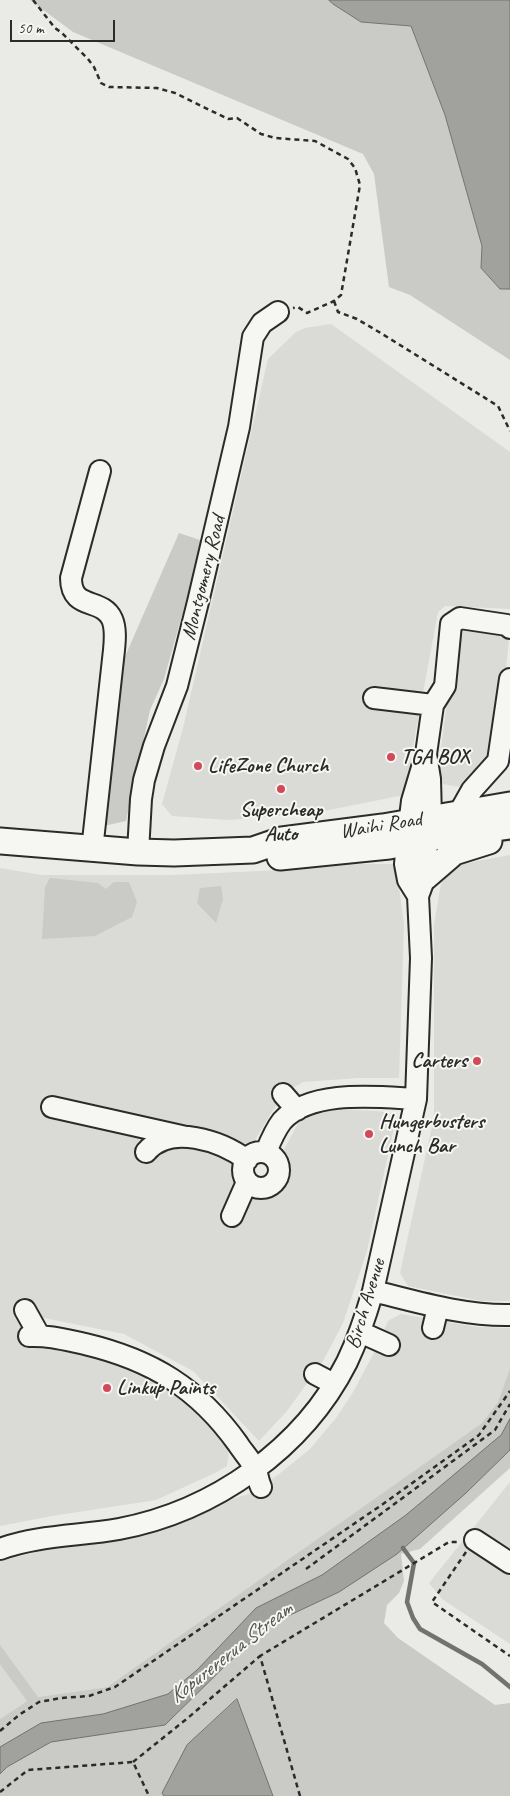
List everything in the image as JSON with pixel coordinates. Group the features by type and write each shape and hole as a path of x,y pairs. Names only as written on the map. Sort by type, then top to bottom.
{"main road":[{"name":"Waihi Road","path":"0,841 92,850 138,852 174,853 253,850 277,857 390,846 419,830 459,813 510,805"},
{"name":"Waihi Road","path":"419,830 510,826"},
{"path":"421,886 454,852 510,833"}],"street":[{"name":"Montgomery Road","path":"138,852 144,780 154,746 177,686 198,602 240,427 253,337 262,323 278,312"},
{"path":"92,850 114,650 114,630 112,618 108,613 75,596 71,578 100,472"},
{"name":"Birch Avenue","path":"0,1549 26,1541 119,1529 161,1518 258,1479 310,1417 347,1362 360,1332 373,1291 416,1099 421,886 419,830 412,801 426,754 433,705 444,686 451,624 460,618 507,625 510,628"},
{"path":"459,813 472,790 498,761 510,679"},
{"path":"374,698 433,705"},
{"path":"283,1094 297,1110"},
{"path":"266,1152 270,1125 309,1103 324,1099 416,1099"},
{"path":"52,1107 223,1145 246,1160"},
{"path":"146,1152 151,1146 161,1140 186,1137"},
{"path":"266,1152 277,1162 279,1167 277,1179 268,1187 251,1186 247,1182 243,1171 246,1160 256,1153 266,1152"},
{"path":"232,1216 247,1182"},
{"path":"373,1291 438,1307 486,1314 510,1315"},
{"path":"433,1328 438,1307"},
{"path":"25,1310 34,1335 54,1337 105,1349 142,1362 178,1382 211,1411 234,1438 258,1479"},
{"path":"360,1332 389,1345"},
{"path":"315,1374 334,1384"},
{"path":"475,1540 510,1563"}],"path":[{"path":"33,0 55,28 88,59 101,83 109,87 157,88 175,93 185,100 194,102 228,119 237,118 260,134 275,138 315,141 348,159 355,168 360,185 341,295 307,312 298,307 278,312"},
{"path":"334,300 338,312 357,319 498,406 510,431"},
{"path":"0,1731 19,1715 39,1702 89,1696 115,1687 382,1504 479,1435 510,1391"},
{"path":"306,1569 495,1430 510,1404"},
{"path":"0,1792 28,1770 133,1762 260,1656 448,1542 475,1540"},
{"path":"475,1540 432,1602 510,1656"},
{"path":"260,1656 300,1796"},
{"path":"133,1762 150,1796"}],"shaded area":[{"path":"30,0 329,0 361,22 411,26 445,115 482,246 481,268 500,289 510,289 510,360 410,295 389,287 374,174 363,154 73,32"},
{"path":"331,324 510,452 510,609 445,606 438,612 404,795 314,813 229,820 172,816 162,804 183,728 268,359 296,332 305,328"},
{"path":"179,533 203,541 164,679 150,710 126,821 99,827 120,668"},
{"path":"463,628 509,635 509,639 497,754 459,787 443,784 438,772 456,631"},
{"path":"510,855 510,1301 481,1301 408,1286 400,1273 434,1117 434,924 442,878 451,866"},
{"path":"354,864 396,864 404,925 399,1078 358,1078 303,1082 291,1089 273,1110 240,1165 249,1183 262,1185 275,1166 301,1118 312,1108 377,1111 397,1114 367,1251 343,1323 323,1361 287,1411 259,1441 193,1371 124,1334 34,1316 27,1320 109,1356 156,1374 192,1401 229,1451 227,1466 156,1500 0,1526 0,868 41,875 174,875 302,869"},
{"path":"50,878 98,883 106,889 114,882 129,882 137,902 132,917 95,936 42,939 45,887"},
{"path":"221,886 223,899 216,923 197,903 200,888"},
{"path":"401,1314 477,1327 510,1328 510,1368 498,1402 482,1423 107,1687 31,1698 0,1719 0,1561 192,1515 221,1502 249,1494 278,1475 310,1449 336,1418 352,1394 376,1349 388,1321"},
{"path":"510,1368 510,1468 420,1549 401,1554 404,1581 399,1593 387,1605 384,1623 398,1638 495,1705 510,1703 510,1796 0,1796 0,1719 27,1701 0,1664 0,1645 38,1697 107,1687 482,1423 498,1402"},
{"path":"510,1482 510,1644 442,1599 429,1583"}],"water":[{"path":"329,0 510,0 510,289 500,289 481,268 482,246 445,115 411,26 361,22"},
{"name":"Kopurererua Stream","path":"510,1419 510,1450 466,1493 397,1554 339,1592 271,1624 165,1725 51,1742 7,1767 0,1774 0,1747 41,1723 103,1714 168,1694 197,1670 256,1608 322,1575 406,1515 501,1435"},
{"path":"237,1699 273,1796 164,1796 162,1793 187,1745"}],"waterway":[{"path":"403,1548 414,1563 407,1602 413,1618 420,1629 482,1664 510,1687"}],"place":[{"name":"TGA BOX","path":"391,757"},
{"name":"LifeZone Church","path":"198,766"},
{"name":"Supercheap Auto","path":"281,789"},
{"name":"Carters","path":"477,1061"},
{"name":"Hungerbusters Lunch Bar","path":"369,1134"},
{"name":"Linkup Paints","path":"107,1388"}]}
